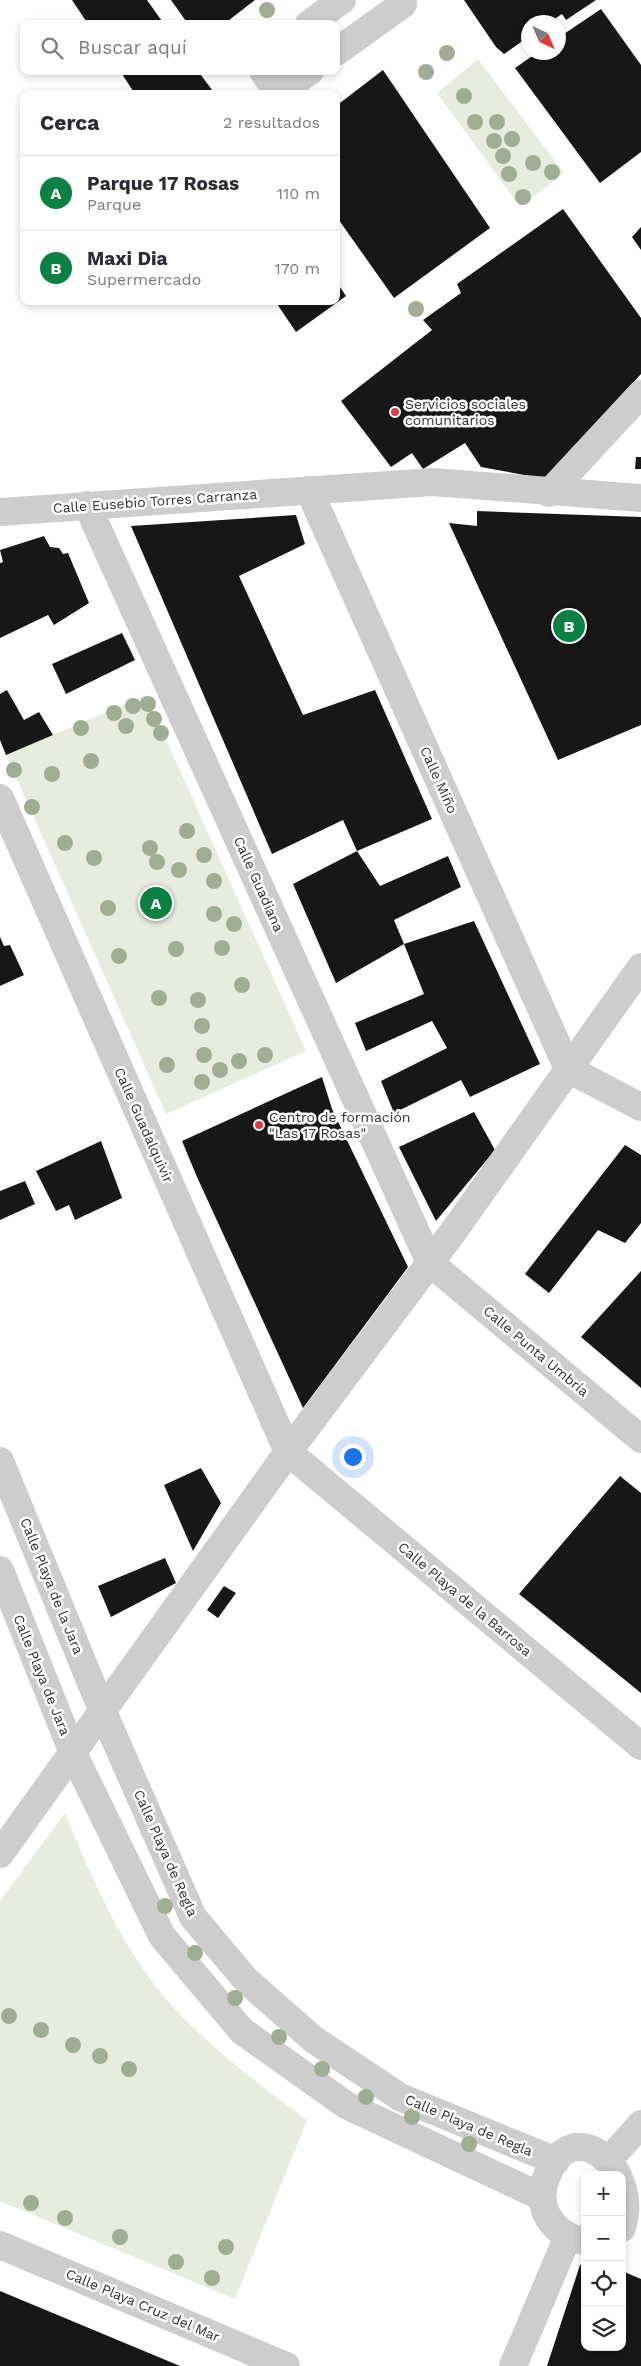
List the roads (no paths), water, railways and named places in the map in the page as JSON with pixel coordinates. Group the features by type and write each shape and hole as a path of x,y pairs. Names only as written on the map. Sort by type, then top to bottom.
{"street":[{"path":"315,20 342,0"},
{"path":"340,49 403,4 400,0"},
{"path":"266,75 275,90"},
{"path":"284,90 304,75"},
{"path":"549,492 641,394"},
{"name":"Calle Eusebio Torres Carranza","path":"0,512 432,482 641,498"},
{"name":"Calle Miño","path":"309,490 568,1069"},
{"name":"Calle Guadiana","path":"87,505 430,1263"},
{"name":"Calle Guadalquivir","path":"0,798 288,1452"},
{"path":"0,1854 288,1452 430,1263 641,967"},
{"path":"568,1069 641,1107"},
{"name":"Calle Punta Umbría","path":"430,1263 641,1439"},
{"name":"Calle Playa de la Barrosa","path":"288,1452 641,1746"},
{"name":"Calle Playa de la Jara","path":"0,1461 103,1712"},
{"name":"Calle Playa de Jara","path":"0,1570 73,1753 162,1936 242,2031 346,2105 542,2197"},
{"name":"Calle Playa de Regla","path":"103,1712 193,1917 246,1980 313,2039 400,2097 556,2161"},
{"path":"615,2153 641,2124"},
{"path":"514,2366 576,2238 555,2226 546,2212 542,2197 548,2171 556,2161 569,2151 584,2147 600,2147 615,2153 632,2172 639,2197 635,2208 626,2222"},
{"path":"626,2230 641,2237"},
{"name":"Calle Playa Cruz del Mar","path":"0,2245 286,2366"}],"place":[{"name":"Servicios sociales comunitarios","path":"395,412"},
{"name":"Maxi Dia","path":"569,626"},
{"name":"Parque 17 Rosas","path":"156,903"},
{"name":"Centro de formación \"Las 17 Rosas\"","path":"259,1125"}]}
